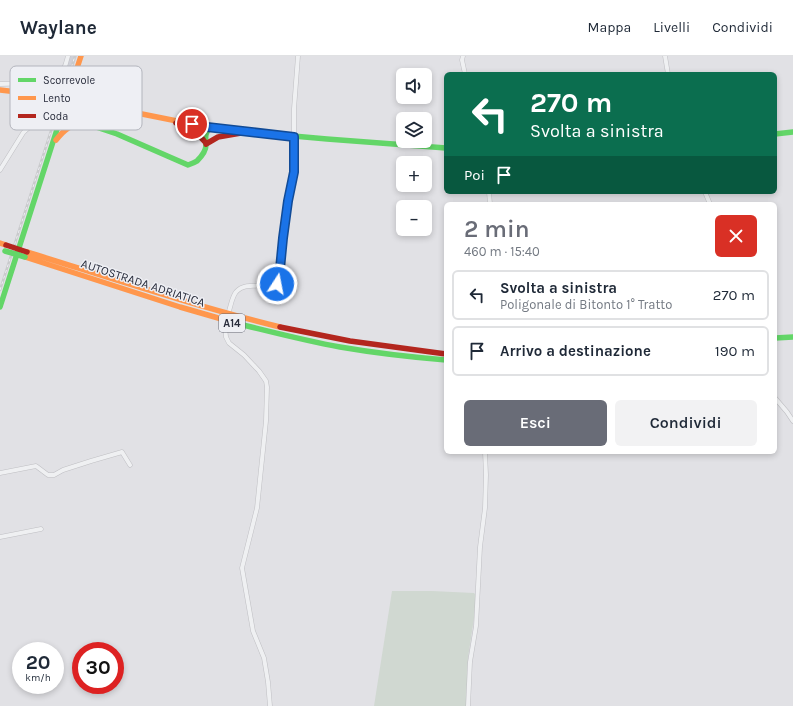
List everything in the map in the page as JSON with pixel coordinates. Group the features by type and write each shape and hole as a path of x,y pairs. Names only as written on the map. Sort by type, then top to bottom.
{"main road":[{"path":"78,66 81,56"},
{"path":"0,90 10,91"},
{"path":"142,114 210,127 294,137 444,148"},
{"path":"163,118 192,130 202,137 206,144"},
{"path":"104,130 188,165 196,162 205,150 210,134 210,127"},
{"path":"0,308 57,130"},
{"path":"52,146 64,130"},
{"path":"206,144 211,139 224,135 253,132"},
{"path":"777,134 793,132"},
{"name":"AUTOSTRADA ADRIATICA","path":"3,247 196,305 278,327 361,344 444,354"},
{"name":"AUTOSTRADA ADRIATICA","path":"26,254 213,317 260,330 361,351 444,360"},
{"path":"777,338 793,337"},
{"path":"777,343 793,341"}],"street":[{"path":"65,66 68,56"},
{"path":"229,311 233,296 244,286 273,286 277,284 279,279 288,201 294,172 294,110 298,56"},
{"path":"463,56 462,60 465,72"},
{"path":"666,56 668,72"},
{"path":"0,170 26,130"},
{"path":"225,326 226,337 229,344 244,355 259,371 266,381 267,387 266,422 257,508 242,568 253,631 264,658 270,706"},
{"path":"777,401 793,421"},
{"path":"0,473 36,466 48,475 54,475 63,470 122,452 130,465"},
{"path":"468,706 470,662 476,626 480,547 485,508 485,454"},
{"path":"0,537 41,529"}],"shaded area":[{"path":"70,56 77,56 74,66 67,66"},
{"path":"392,591 474,593 477,596 468,658 466,706 374,706"}],"railway":[{"path":"72,66 75,56"},
{"path":"0,290 51,130"}],"traffic: fast":[{"path":"105,130 188,165 197,161 203,153 206,147 206,134 210,127"},
{"path":"0,307 57,130"},
{"path":"248,132 444,148"},
{"path":"777,134 793,132"},
{"path":"5,251 25,257"},
{"path":"239,324 340,347 393,355 444,360"},
{"path":"777,338 793,337"}],"traffic: slow":[{"path":"78,66 81,56"},
{"path":"0,90 10,91"},
{"path":"142,114 192,124 248,132"},
{"path":"56,140 66,130"},
{"path":"0,243 6,245"},
{"path":"27,252 185,301 280,327"},
{"path":"25,257 180,307 239,324"}],"traffic: jam":[{"path":"176,123 196,133 205,142"},
{"path":"206,144 218,137 241,133"},
{"path":"6,245 27,252"},
{"path":"280,327 350,341 444,354"}],"route":[{"path":"192,124 294,137 294,172 288,201 279,279 277,284"}]}
